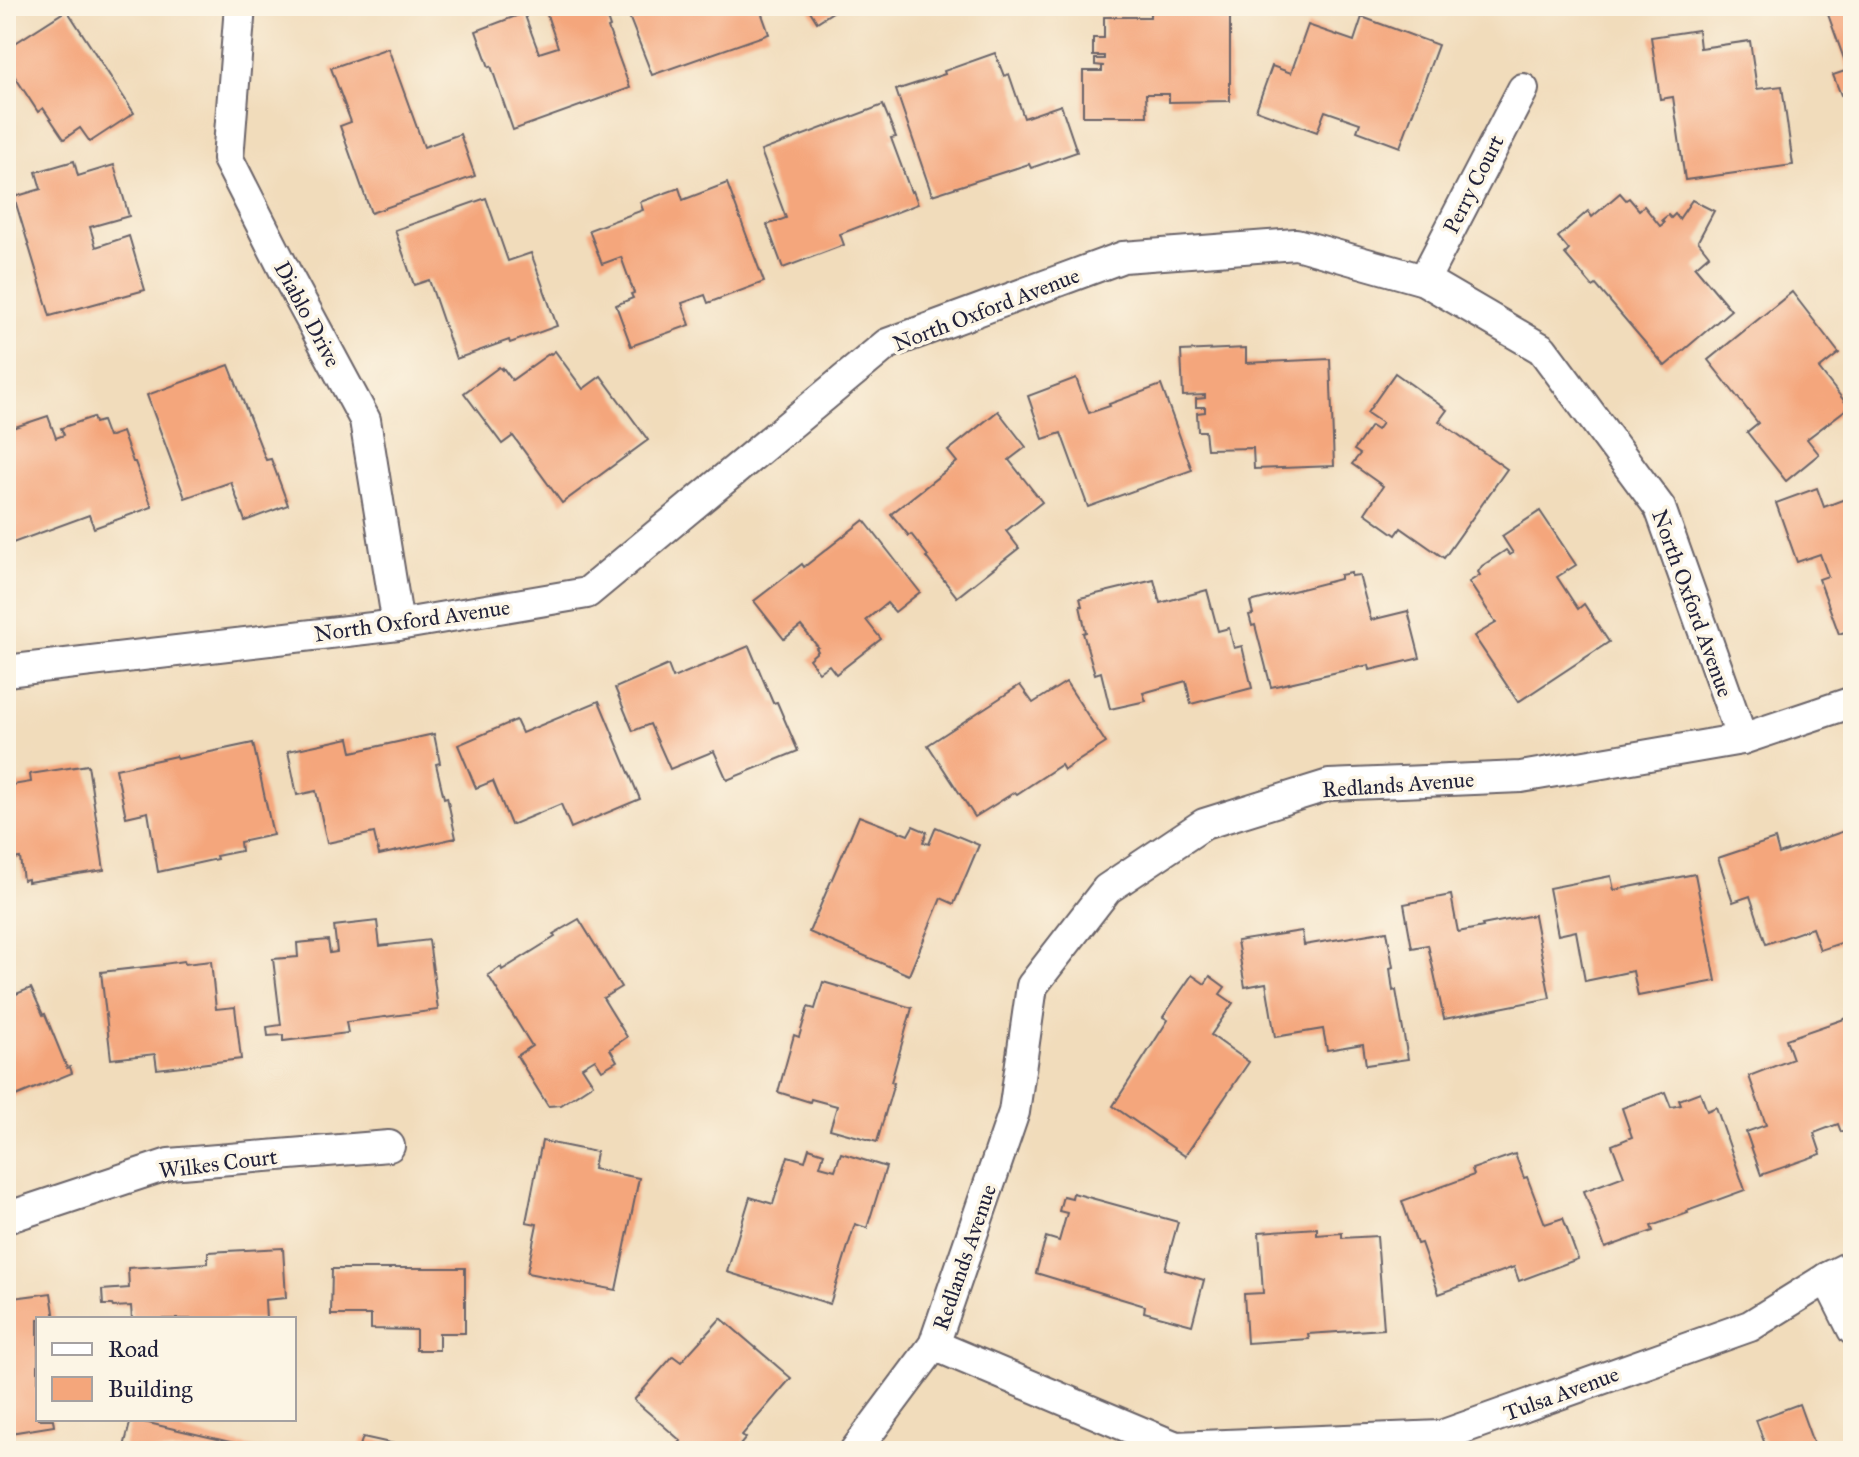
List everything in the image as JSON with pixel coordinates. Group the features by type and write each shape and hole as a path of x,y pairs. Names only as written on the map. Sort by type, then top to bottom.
{"street":[{"name":"Diablo Drive","path":"240,6 228,159 365,420 398,625"},
{"name":"Perry Court","path":"1424,280 1523,89"},
{"name":"North Oxford Avenue","path":"6,671 398,625 587,593 887,344 1123,257 1296,244 1424,280 1542,349 1660,508 1742,739"},
{"name":"Redlands Avenue","path":"855,1451 934,1345 1014,1112 1032,986 1107,889 1204,824 1329,785 1521,777 1742,739 1853,702"},
{"name":"Wilkes Court","path":"6,1218 169,1164 389,1146"},
{"name":"Tulsa Avenue","path":"934,1345 1176,1447 1441,1436 1750,1326 1840,1271"},
{"path":"1840,1271 1853,1330"}],"building":[{"path":"562,6 603,6 630,88 513,130 476,31 524,13 539,53 558,47 546,12"},
{"path":"625,6 759,6 769,34 652,75"},
{"path":"807,6 842,6 817,22"},
{"path":"1150,6 1230,6 1230,101 1169,102 1169,94 1146,94 1147,116 1083,116 1083,71 1102,71 1104,66 1095,65 1095,59 1104,59 1104,56 1093,56 1093,38 1104,38 1104,17 1150,17"},
{"path":"1825,6 1853,6 1853,91 1841,95 1833,75 1848,70"},
{"path":"67,10 134,113 90,142 80,128 64,139 43,108 38,112 6,63 6,49"},
{"path":"1362,17 1438,45 1400,147 1357,131 1360,123 1325,111 1317,132 1256,110 1272,66 1291,73 1308,25 1354,41"},
{"path":"1698,30 1700,48 1750,41 1757,89 1782,86 1793,165 1685,180 1673,97 1660,99 1651,37"},
{"path":"388,48 424,147 460,134 475,176 371,213 340,126 351,122 331,68"},
{"path":"995,53 1004,76 1009,74 1024,118 1061,105 1077,152 932,195 896,90"},
{"path":"883,105 896,137 891,138 918,204 840,234 844,245 783,268 767,225 786,218 761,151"},
{"path":"74,161 78,176 114,165 129,216 90,227 96,247 129,236 145,290 50,316 14,197 41,189 36,172"},
{"path":"727,183 764,282 708,303 705,295 682,303 690,325 631,346 616,305 633,298 631,294 634,293 621,257 602,264 589,230 643,210 640,202 679,188 683,200"},
{"path":"1620,193 1639,210 1644,206 1660,226 1668,215 1671,218 1675,214 1679,219 1692,200 1714,211 1698,241 1709,255 1695,267 1731,310 1665,366 1596,285 1593,287 1565,254 1569,250 1558,237 1588,211 1592,217"},
{"path":"486,198 508,261 531,253 557,326 456,359 429,280 414,285 395,230"},
{"path":"1792,292 1839,353 1819,369 1849,407 1807,439 1819,454 1786,481 1747,432 1758,423 1708,360"},
{"path":"1246,348 1246,363 1330,359 1334,466 1254,469 1253,448 1207,449 1205,431 1198,431 1197,413 1205,412 1205,407 1196,407 1196,399 1205,398 1205,395 1183,396 1181,351"},
{"path":"555,351 583,389 601,376 648,440 562,503 513,436 502,444 464,393 499,367 512,380"},
{"path":"229,365 266,460 271,459 288,505 245,521 231,482 185,498 147,395"},
{"path":"1395,373 1447,410 1439,421 1507,469 1444,558 1401,528 1396,535 1365,513 1383,486 1352,464 1360,454 1354,450 1371,426 1377,430 1382,423 1367,413"},
{"path":"1076,378 1089,413 1161,385 1192,470 1088,507 1061,433 1043,439 1028,396"},
{"path":"998,411 1026,447 1009,460 1042,502 1006,531 1019,548 957,597 911,534 909,536 891,514 957,462 948,451"},
{"path":"48,416 56,438 64,435 61,428 93,417 95,423 102,421 108,437 122,432 152,507 94,528 89,515 10,544 6,534 6,430"},
{"path":"1817,488 1824,507 1853,496 1853,629 1839,634 1819,579 1828,576 1820,554 1797,562 1776,503"},
{"path":"1540,511 1576,565 1557,577 1578,609 1584,604 1609,642 1518,702 1474,636 1496,623 1469,582 1480,575 1478,572 1482,566 1506,550 1510,555 1513,553 1502,536"},
{"path":"864,520 920,592 895,612 887,603 866,620 881,639 836,674 829,665 819,672 809,659 818,647 801,626 784,639 754,601"},
{"path":"1351,573 1351,576 1359,575 1371,620 1408,611 1420,658 1370,670 1369,665 1271,687 1255,625 1252,626 1249,615 1253,614 1250,602 1340,579 1340,575"},
{"path":"1154,580 1160,603 1207,590 1218,631 1229,628 1234,648 1242,646 1252,688 1191,704 1186,681 1143,693 1146,701 1110,709 1101,672 1095,674 1083,633 1086,632 1080,598"},
{"path":"749,646 798,751 727,780 714,751 670,769 650,724 633,731 615,688 668,665 673,678"},
{"path":"1066,682 1106,743 1064,770 1061,765 975,817 928,745 1020,685 1033,703"},
{"path":"599,701 640,799 571,828 561,804 511,825 493,781 476,788 458,745 516,720 522,733"},
{"path":"434,734 440,763 436,764 456,838 379,855 374,833 327,843 316,791 297,795 288,751 349,738 352,752"},
{"path":"253,743 273,835 240,842 241,851 216,856 217,859 158,872 148,812 126,817 116,769"},
{"path":"88,765 104,870 28,882 28,879 23,880 20,858 6,860 6,786 31,782 30,774"},
{"path":"859,816 908,835 913,826 927,832 923,842 929,844 936,827 979,845 954,904 941,898 909,975 809,932"},
{"path":"1853,828 1853,939 1820,950 1812,928 1766,944 1750,896 1733,902 1718,858 1775,839 1779,854"},
{"path":"1695,874 1716,981 1638,996 1633,971 1585,981 1576,931 1558,935 1549,888 1611,876 1614,890"},
{"path":"1451,895 1458,932 1534,915 1550,998 1444,1019 1428,945 1412,948 1404,904"},
{"path":"579,919 621,987 603,998 627,1037 610,1049 617,1061 602,1070 595,1059 582,1067 593,1084 561,1105 548,1106 517,1056 532,1046 488,975 501,967 502,970"},
{"path":"377,921 380,946 429,940 438,1010 346,1022 348,1033 283,1041 283,1035 268,1036 267,1027 281,1025 273,959 298,957 297,943 328,940 330,953 337,952 334,926"},
{"path":"1302,931 1304,945 1387,931 1393,991 1396,990 1408,1059 1366,1065 1363,1044 1327,1050 1323,1029 1275,1037 1266,983 1245,987 1237,941"},
{"path":"184,961 185,964 211,961 216,1009 235,1007 241,1059 157,1069 155,1054 111,1059 101,972"},
{"path":"1192,975 1205,984 1210,976 1225,987 1220,994 1233,1003 1211,1035 1249,1062 1185,1156 1113,1106 1168,1020 1163,1017"},
{"path":"823,982 912,1008 877,1142 830,1129 837,1106 778,1092 794,1035 799,1037 808,1007 815,1009"},
{"path":"31,988 72,1073 6,1100 6,998"},
{"path":"1853,1016 1853,1127 1841,1132 1838,1124 1814,1133 1821,1154 1761,1175 1746,1132 1766,1125 1749,1076 1793,1059 1786,1039"},
{"path":"1665,1092 1671,1107 1681,1105 1679,1100 1700,1092 1707,1111 1716,1107 1745,1190 1687,1211 1651,1226 1653,1231 1605,1248 1584,1191 1624,1176 1612,1145 1632,1137 1622,1108"},
{"path":"542,1141 596,1152 593,1169 639,1178 616,1290 527,1273 537,1224 526,1222"},
{"path":"809,1148 824,1153 820,1166 835,1170 841,1153 886,1167 867,1228 855,1224 830,1304 727,1272 750,1197 773,1204 788,1156 805,1161"},
{"path":"1515,1154 1545,1224 1563,1218 1578,1259 1519,1281 1514,1267 1439,1294 1402,1201 1474,1175 1472,1169"},
{"path":"1073,1193 1178,1222 1165,1269 1204,1280 1192,1325 1144,1312 1145,1306 1036,1273 1046,1237 1059,1241 1067,1213 1059,1211 1063,1196 1072,1198"},
{"path":"1317,1228 1317,1235 1342,1233 1342,1238 1377,1236 1384,1329 1308,1334 1309,1339 1247,1343 1244,1294 1263,1293 1259,1232"},
{"path":"283,1248 286,1298 265,1300 266,1317 132,1317 131,1306 103,1305 102,1290 129,1288 128,1268 208,1263 208,1252"},
{"path":"465,1268 465,1333 439,1333 439,1350 416,1350 416,1330 371,1329 371,1315 331,1315 332,1269"},
{"path":"51,1293 55,1317 36,1317 36,1421 53,1421 54,1426 10,1433 6,1403 6,1299"},
{"path":"721,1318 791,1378 742,1435 746,1438 735,1451 672,1451 681,1441 634,1400 673,1356 681,1362"},
{"path":"1799,1404 1816,1451 1757,1451 1766,1447 1756,1420"},
{"path":"130,1421 265,1450 265,1451 123,1451"},
{"path":"363,1437 408,1447 407,1451 358,1451"}]}
